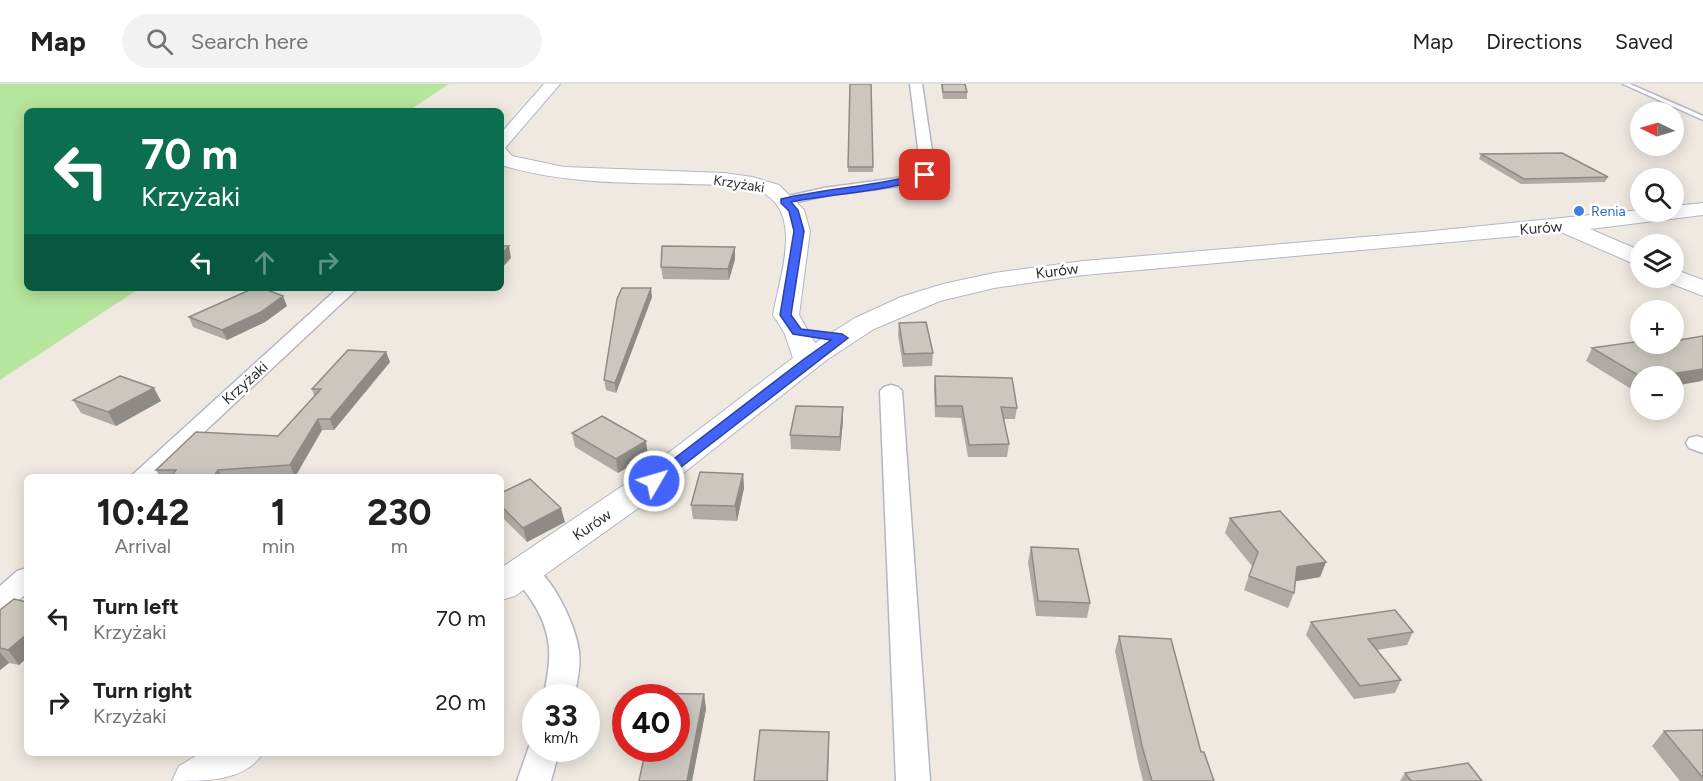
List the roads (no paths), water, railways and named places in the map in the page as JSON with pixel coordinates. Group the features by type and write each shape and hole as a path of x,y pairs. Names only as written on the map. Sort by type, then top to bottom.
{"street":[{"name":"Krzyżaki","path":"504,151 552,84"},
{"path":"784,201 824,192 907,182 925,175 927,164 916,84"},
{"name":"Krzyżaki","path":"504,155 528,168 564,173 723,179 752,183 772,189 794,210 799,231 786,315 797,332 808,361"},
{"name":"Kurów","path":"512,579 638,494 808,361 885,313 915,299 954,287 1000,278 1082,268 1566,226 1703,209"},
{"path":"1566,226 1630,255"},
{"path":"1684,280 1703,289"},
{"name":"Krzyżaki","path":"145,474 346,291"},
{"path":"797,332 842,338"},
{"path":"891,391 913,781"},
{"path":"512,579 544,595 560,628 565,664 561,684"},
{"path":"0,601 24,581"},
{"path":"196,781 235,756"},
{"path":"534,781 540,762"}],"lane":[{"path":"1626,84 1703,118"}],"place":[{"name":"Renia","path":"1579,211"}]}
